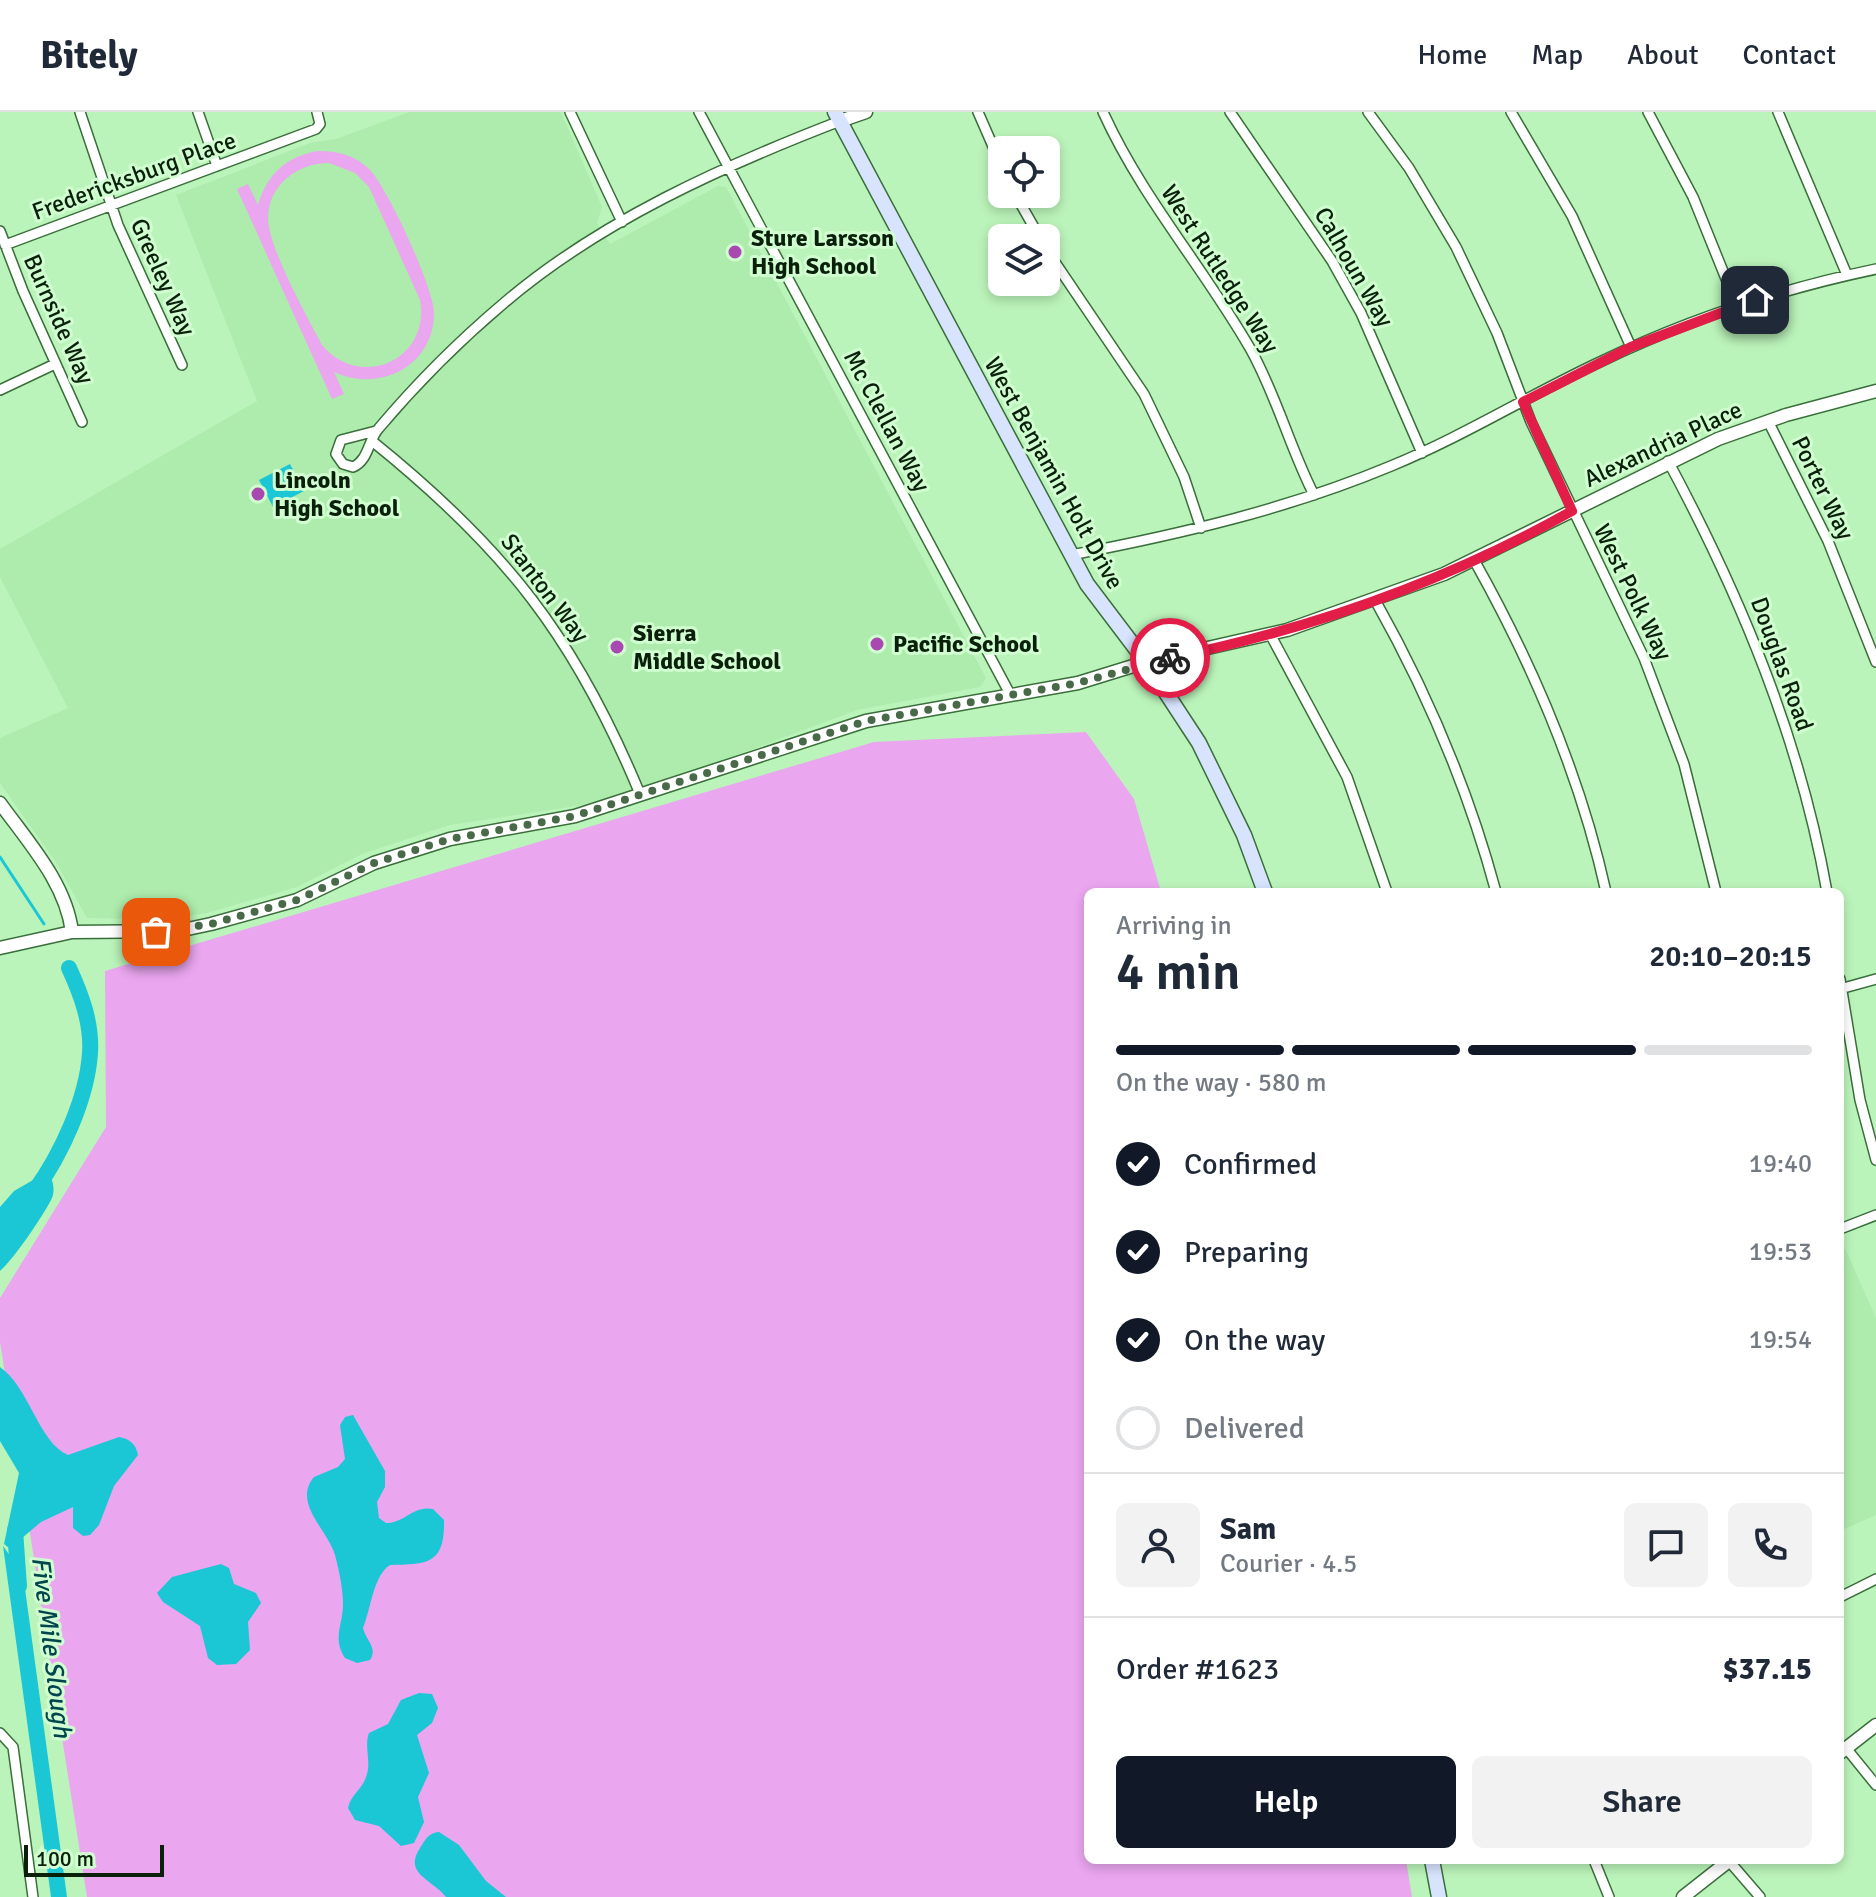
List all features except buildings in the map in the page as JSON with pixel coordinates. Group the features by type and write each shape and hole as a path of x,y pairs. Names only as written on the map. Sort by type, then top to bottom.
{"main road":[{"name":"West Benjamin Holt Drive","path":"838,116 1096,599 1146,662 1202,749 1244,835 1264,888"},
{"path":"1433,1864 1439,1897"}],"street":[{"name":"Greeley Way","path":"80,112 111,206 182,365"},
{"path":"198,112 217,166"},
{"name":"Fredericksburg Place","path":"5,245 316,129 320,124 317,112"},
{"path":"570,112 622,222"},
{"name":"Mc Clellan Way","path":"699,112 1010,694"},
{"path":"376,431 346,436 338,445 336,454 347,467 357,466 376,431 408,394 505,302 622,222 838,116 866,112"},
{"path":"978,112 988,136"},
{"name":"West Rutledge Way","path":"1103,112 1139,181 1251,351 1314,495"},
{"name":"Calhoun Way","path":"1230,112 1339,274 1384,361 1422,453"},
{"name":"West Polk Way","path":"1368,112 1409,168 1456,247 1497,333 1523,402 1572,511 1620,603 1664,707 1698,811 1715,888"},
{"path":"1511,112 1572,216 1631,347"},
{"path":"1648,112 1693,197 1737,306"},
{"path":"1778,112 1847,275"},
{"name":"Burnside Way","path":"0,231 82,422"},
{"path":"1071,555 1201,528 1314,495 1422,453 1631,347 1737,306 1876,269"},
{"path":"1060,270 1144,394 1184,477 1201,528"},
{"path":"0,390 55,364"},
{"name":"Alexandria Place","path":"0,948 72,932 178,931 211,924 305,897 374,863 450,839 550,822 866,721 1078,683 1146,662 1270,634 1375,600 1474,560 1668,461 1768,421 1876,391"},
{"name":"Porter Way","path":"1768,421 1828,541 1876,662"},
{"name":"Stanton Way","path":"372,441 470,525 544,613 592,688 640,794"},
{"name":"Douglas Road","path":"1668,461 1719,559 1776,698 1801,778 1826,888"},
{"path":"1474,560 1519,644 1555,724 1593,839 1605,888"},
{"path":"1375,600 1418,677 1446,740 1481,834 1495,888"},
{"path":"1270,634 1347,777 1386,888"},
{"path":"0,803 53,879 67,910 72,932"},
{"path":"1844,985 1876,979"},
{"path":"1844,1009 1860,1100 1876,1160"},
{"path":"1844,1227 1876,1215"},
{"path":"1844,1595 1876,1579"},
{"path":"1844,1749 1876,1725"},
{"path":"3,1735 13,1747 33,1897"},
{"path":"1844,1751 1876,1785"},
{"path":"1596,1864 1609,1897"},
{"path":"1683,1897 1725,1864"},
{"path":"1733,1864 1760,1897"}],"shaded area":[{"name":"Lincoln High School","path":"409,112 561,112 602,207 597,223 610,244 718,186 726,187 986,678 980,687 857,710 617,800 450,825 362,854 297,887 207,913 163,919 87,918 57,864 0,783 0,738 68,708 0,577 0,549 257,401 176,195 310,143 336,139"},
{"path":"318,151 352,157 377,179 408,238 432,299 434,312 432,331 415,360 401,370 369,379 351,378 334,372 344,394 332,399 237,189 248,184 258,205 267,184 280,168 307,153","holes":["329,163 355,173 369,187 420,300 421,321 415,339 404,353 373,367 355,366 338,359 322,345 280,260 268,218 275,193 282,183 303,168"]},
{"path":"1086,732 1134,799 1160,888 1084,888 1084,1864 1407,1864 1412,1897 87,1897 0,1342 0,1298 106,1127 105,971 874,742"},
{"path":"1844,1246 1876,1318 1876,1515 1844,1529"}],"water":[{"path":"290,464 304,491 273,507 259,480"},
{"path":"40,1176 50,1176 54,1188 52,1197 27,1237 0,1271 0,1207 14,1191"},
{"path":"0,1367 19,1388 49,1439 68,1455 119,1437 136,1448 138,1455 114,1486 99,1525 90,1535 83,1536 73,1528 73,1507 41,1522 22,1538 13,1551 4,1544 19,1473 0,1441"},
{"path":"353,1415 385,1471 385,1487 377,1502 379,1518 386,1523 393,1522 426,1508 433,1509 444,1520 441,1546 431,1559 414,1564 390,1565 384,1570 363,1628 372,1655 370,1660 357,1663 345,1658 341,1651 339,1638 343,1598 338,1567 307,1497 314,1477 338,1467 345,1459 340,1425 345,1417"},
{"name":"Five Mile Slough","path":"3,1546 23,1574 67,1897 51,1897"},
{"path":"221,1564 229,1568 234,1584 256,1593 261,1603 248,1622 250,1650 236,1664 217,1665 208,1658 200,1626 163,1602 157,1593 172,1577"},
{"path":"419,1693 432,1694 438,1708 432,1723 417,1735 429,1773 418,1797 424,1822 414,1843 401,1846 379,1826 355,1820 348,1808 367,1774 369,1733 388,1724 401,1700"},
{"path":"439,1832 459,1845 486,1881 506,1897 446,1897 421,1876 415,1864 416,1857 428,1837"}],"waterway":[{"name":"Five Mile Slough","path":"0,857 44,924"},
{"name":"Five Mile Slough","path":"34,1192 71,1126 88,1071 90,1042 87,1020 69,968"},
{"name":"Five Mile Slough","path":"15,1530 19,1586"}],"way so far":[{"path":"156,932 211,924 297,900 356,870 450,839 518,829 575,816 866,721 1078,683 1146,662 1170,658"}],"place":[{"name":"Sture Larsson High School","path":"735,252"},
{"name":"Lincoln High School","path":"258,494"},
{"name":"Pacific School","path":"877,644"},
{"name":"Sierra Middle School","path":"617,647"}],"route":[{"path":"1170,658 1287,630 1375,600 1444,574 1572,511 1523,402 1631,347 1755,300"}]}
